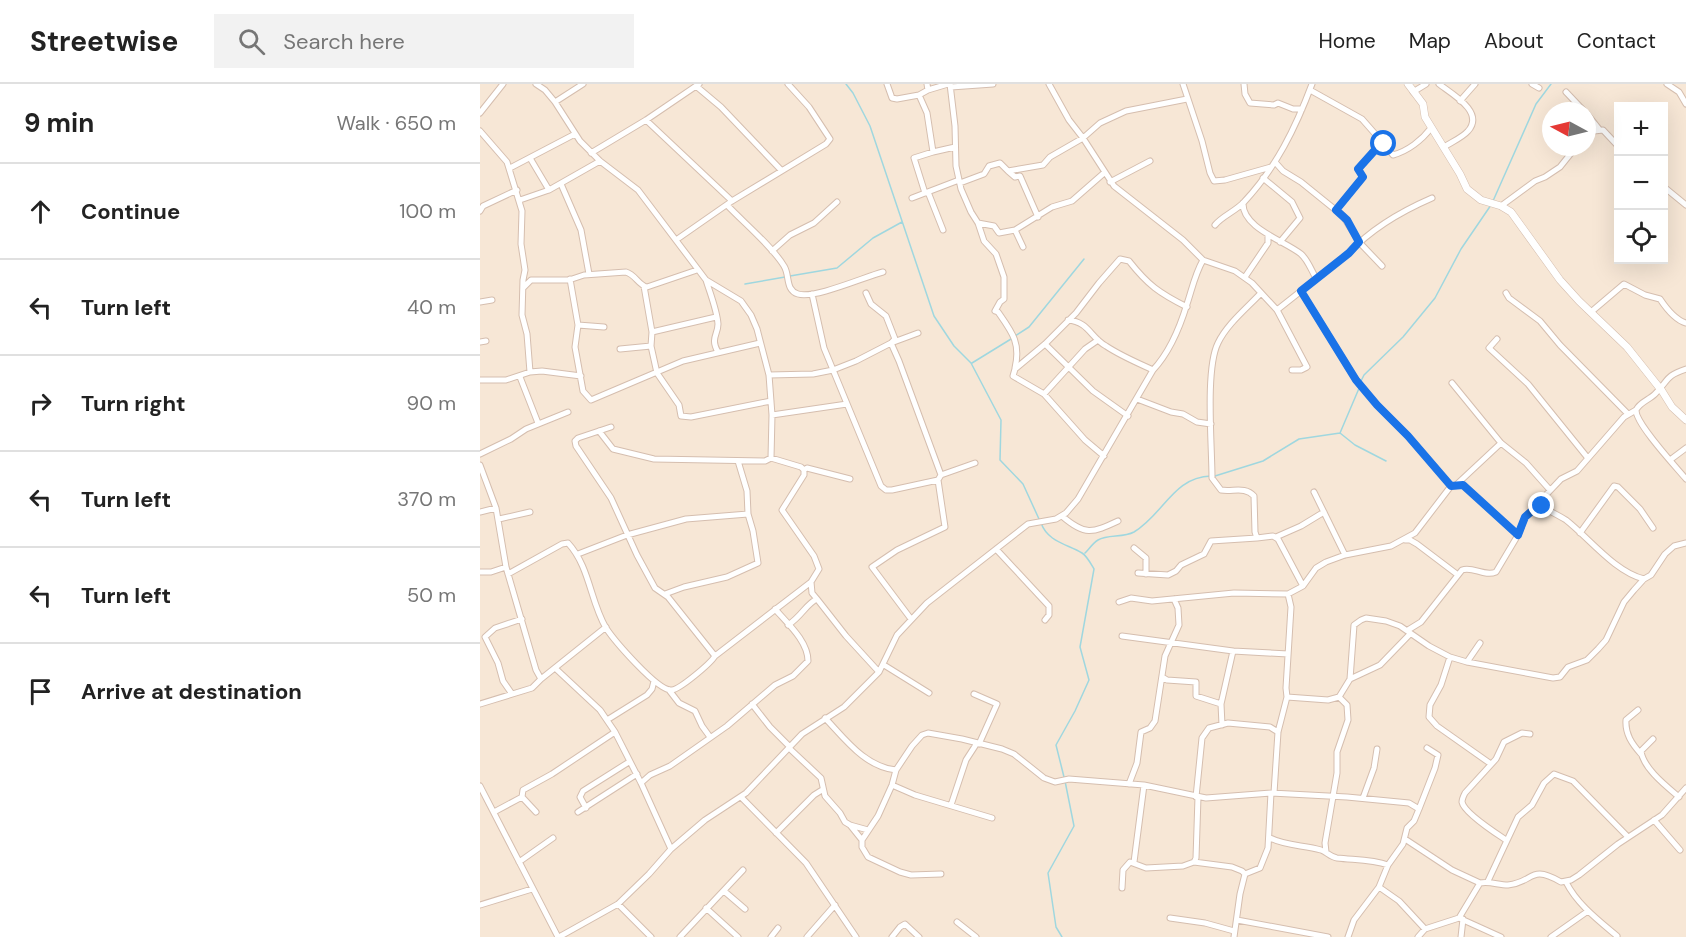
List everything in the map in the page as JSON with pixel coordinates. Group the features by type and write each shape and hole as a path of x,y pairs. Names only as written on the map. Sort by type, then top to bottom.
{"street":[{"path":"480,113 504,84"},
{"path":"536,84 545,90 555,102 575,134 591,153 638,190 706,280 741,301 754,322 769,375 772,415 771,458"},
{"path":"555,102 583,84"},
{"path":"676,240 732,201 826,144 830,139 809,107 788,84"},
{"path":"887,84 891,98 897,99 919,96 928,87 993,84"},
{"path":"1050,84 1069,120 1110,182 1183,240 1203,260 1235,271 1245,278 1277,310 1307,367 1292,370"},
{"path":"1183,84 1214,181 1225,180 1273,165 1347,220 1359,242 1382,266"},
{"path":"1244,84 1245,94 1251,104 1278,104 1302,109"},
{"path":"1408,84 1423,104 1425,117 1467,189 1511,213 1555,273 1627,347 1672,407 1686,420"},
{"path":"1413,92 1426,84"},
{"path":"1440,84 1473,113 1469,130 1444,147"},
{"path":"1460,101 1474,84"},
{"path":"1532,84 1539,88"},
{"path":"1667,84 1679,92 1686,105"},
{"path":"591,153 646,120 697,85 781,170"},
{"path":"950,85 959,181 984,241 996,254 1004,278 1004,299 995,311 998,312 1016,340 1018,354 1013,376 1044,394 1085,440 1104,456"},
{"path":"1215,225 1244,203 1273,165 1311,87 1362,119 1393,155 1423,139 1431,128"},
{"path":"1566,92 1576,102"},
{"path":"919,96 927,113 933,152"},
{"path":"1008,171 1038,167 1083,138 1100,123 1126,111 1187,99"},
{"path":"646,120 732,201"},
{"path":"1596,125 1614,141"},
{"path":"480,131 491,141 510,168 520,200 521,244 525,274 522,315 527,334 530,372"},
{"path":"510,168 575,134"},
{"path":"1336,210 1363,177 1358,169 1375,150 1384,144"},
{"path":"943,230 914,158 955,147"},
{"path":"1495,205 1545,177 1560,167 1569,156"},
{"path":"530,158 549,190"},
{"path":"520,200 549,190 600,161"},
{"path":"1110,182 1150,161"},
{"path":"912,198 984,174 989,165 1000,163 1015,177 1020,176 1038,217"},
{"path":"978,223 994,226 999,233 1015,230 1053,207 1072,201 1104,173"},
{"path":"1263,178 1292,202 1300,218 1280,242"},
{"path":"561,184 581,230 589,274"},
{"path":"480,211 483,206 517,190"},
{"path":"1668,190 1686,205"},
{"path":"1277,310 1349,253 1359,242 1394,217 1432,198"},
{"path":"772,251 790,235 814,223 837,202"},
{"path":"1244,203 1245,214 1268,235 1300,254 1316,278"},
{"path":"727,205 786,268 789,288 795,293 812,294 883,272"},
{"path":"1015,230 1023,247"},
{"path":"1245,278 1268,243 1268,235"},
{"path":"1015,369 1045,344 1076,313 1120,259 1129,261 1139,275 1160,294 1186,307"},
{"path":"480,786 559,937 618,904 671,849 705,820 741,797 802,734 844,707 879,672 897,636 927,603 1020,530 1035,522 1047,522 1062,516 1078,499 1153,370 1164,358 1186,307 1197,270 1203,260"},
{"path":"644,286 647,287 697,270"},
{"path":"523,288 531,280 570,279 589,274 632,273 644,286 652,332 651,346 657,373 679,405 681,416 686,417 771,400"},
{"path":"525,274 531,280"},
{"path":"570,279 578,325 575,348 583,392 591,400 683,361 760,343"},
{"path":"706,280 718,326 714,334 718,352"},
{"path":"1591,312 1624,284 1645,295 1660,299 1679,321 1686,323"},
{"path":"1301,291 1356,380 1453,486"},
{"path":"866,293 871,304 886,316 890,324 895,339 891,343"},
{"path":"1257,538 1254,496 1249,491 1221,490 1217,488 1212,476 1211,384 1216,346 1231,325 1261,293"},
{"path":"1506,293 1509,298 1539,321 1628,414"},
{"path":"812,294 824,348 881,486 886,490 892,490 939,478 975,463"},
{"path":"480,302 492,300"},
{"path":"1076,313 1078,321"},
{"path":"652,332 716,316"},
{"path":"1068,320 1078,321 1107,347 1153,370"},
{"path":"578,325 604,327"},
{"path":"769,375 813,374 833,370 918,333"},
{"path":"1497,339 1489,348 1528,384 1587,458"},
{"path":"1044,394 1085,349 1098,340"},
{"path":"891,343 939,478 945,526 897,550 872,567 911,620"},
{"path":"1045,344 1093,391 1128,416"},
{"path":"620,349 651,346"},
{"path":"1686,369 1675,372 1666,379 1654,394 1637,406 1636,410 1636,415 1643,428 1686,479"},
{"path":"480,380 506,380 530,372 542,371 581,376"},
{"path":"520,376 538,423"},
{"path":"1452,383 1501,443 1526,462 1550,490"},
{"path":"1137,399 1171,412 1183,414 1197,422 1212,423"},
{"path":"772,415 847,404"},
{"path":"1350,679 1380,665 1420,622 1458,575 1467,568 1491,574 1496,572 1518,535 1525,517 1541,503 1561,479 1577,471 1628,414 1636,410"},
{"path":"480,454 538,423 549,421 568,412"},
{"path":"611,427 578,438 575,441 576,446 611,498 627,535 655,588 665,594 715,656"},
{"path":"599,430 613,448 654,459 765,461 771,458 804,470"},
{"path":"1119,602 1131,598 1152,601 1234,593 1288,594 1303,586 1316,568 1326,562 1345,555 1391,546 1415,533 1453,486 1501,443"},
{"path":"1671,460 1686,448"},
{"path":"665,594 727,577 758,563 748,514 747,491 738,461"},
{"path":"480,465 496,507 506,567 536,670 541,679"},
{"path":"804,470 807,468 850,479"},
{"path":"669,690 679,688 709,665 715,656 811,582 819,569 818,564 782,510 804,475 804,470"},
{"path":"1453,486 1463,485 1518,535"},
{"path":"1580,533 1614,486 1618,487 1640,509 1653,528"},
{"path":"1314,492 1345,555"},
{"path":"1541,503 1542,506 1565,520 1615,563 1635,577 1644,579"},
{"path":"480,512 496,507"},
{"path":"499,519 530,512"},
{"path":"1138,573 1168,575 1181,565 1204,554 1211,541 1276,537 1324,512"},
{"path":"578,554 627,535 686,519 748,514"},
{"path":"1062,516 1075,527 1095,532 1118,521"},
{"path":"1276,537 1303,586"},
{"path":"1403,540 1414,542 1458,575"},
{"path":"508,574 562,544 568,543 578,554 606,627 642,670 660,686 669,690 679,703 695,711 710,737"},
{"path":"1287,697 1328,700 1338,697 1350,679 1354,626 1366,618 1386,621 1450,657 1467,662 1560,677 1568,666 1587,660 1598,649 1606,640 1624,602 1644,579 1651,575 1665,554 1674,546 1686,543"},
{"path":"1134,548 1146,558 1146,574"},
{"path":"996,549 1048,606 1049,615 1045,620"},
{"path":"480,572 491,572 506,567"},
{"path":"811,582 812,593 846,636 879,672"},
{"path":"1245,874 1260,868 1265,860 1270,838 1278,732 1287,697 1291,607 1288,594"},
{"path":"1129,784 1137,763 1141,732 1150,728 1155,721 1165,656 1179,625 1178,608 1174,598"},
{"path":"788,624 799,618 808,603 817,599"},
{"path":"641,783 650,775 670,766 727,726 775,685 793,676 807,660 808,654 802,643 775,609"},
{"path":"512,694 503,681 498,663 485,637 495,628 522,619"},
{"path":"480,704 532,688 606,627"},
{"path":"1122,636 1233,651 1288,654"},
{"path":"1467,662 1480,643"},
{"path":"1222,725 1221,704 1233,651"},
{"path":"1450,657 1441,685 1430,705 1429,717 1435,724 1491,764"},
{"path":"884,665 929,693"},
{"path":"555,668 600,710 615,732 671,849"},
{"path":"1161,677 1167,680 1196,682 1196,696 1221,704"},
{"path":"607,720 647,695 654,681"},
{"path":"951,805 966,760 978,743 997,704 974,694"},
{"path":"1326,852 1325,843 1329,831 1337,773 1337,752 1348,720 1347,705 1338,697"},
{"path":"752,704 770,727 821,778 825,796 862,840"},
{"path":"1405,839 1452,870 1480,883 1488,881 1509,885 1538,873 1566,882 1662,814 1683,794 1667,788 1629,739 1626,720 1638,710"},
{"path":"825,718 856,751 874,763 896,770"},
{"path":"1194,862 1202,738 1209,728 1228,723 1270,727 1278,732"},
{"path":"536,812 522,797 523,790 552,774 615,732"},
{"path":"941,874 911,875 900,872 868,857 862,847 862,840 878,816 896,770 912,746 922,735 928,733 978,743 1014,754 1044,778 1055,782 1066,780 1144,785 1162,787 1197,797 1221,798 1272,793 1363,798 1409,803 1419,809"},
{"path":"1506,840 1490,830 1462,803 1465,793 1496,759 1504,742 1522,733 1530,734"},
{"path":"1641,754 1643,748 1653,739"},
{"path":"1347,937 1354,920 1379,887 1388,865 1405,839 1407,828 1414,821 1438,755 1428,748"},
{"path":"1363,798 1374,768 1377,749"},
{"path":"586,808 580,797 583,791 629,762"},
{"path":"578,812 637,774"},
{"path":"1488,881 1518,817 1532,805 1544,783 1554,774 1573,781 1628,837"},
{"path":"892,785 915,795 992,818"},
{"path":"1134,862 1144,785"},
{"path":"776,832 822,790"},
{"path":"494,812 522,797"},
{"path":"741,797 807,863 856,937"},
{"path":"1654,820 1680,850"},
{"path":"850,825 868,830"},
{"path":"519,862 553,838"},
{"path":"1270,838 1286,844 1326,852 1332,858 1378,861 1388,865"},
{"path":"1134,862 1146,868 1183,866 1194,862 1232,867 1245,874"},
{"path":"1122,888 1123,870 1128,864 1134,862"},
{"path":"680,937 743,870"},
{"path":"1170,918 1205,923 1234,934 1245,874"},
{"path":"1566,882 1569,890 1588,911 1617,936"},
{"path":"1461,937 1461,919 1480,883"},
{"path":"1379,887 1399,901 1425,929"},
{"path":"480,905 532,889"},
{"path":"724,891 745,909"},
{"path":"618,904 651,937"},
{"path":"807,937 835,904"},
{"path":"706,908 738,937"},
{"path":"1551,937 1588,911"},
{"path":"1418,937 1425,929 1461,919 1501,937"},
{"path":"1237,920 1328,937"},
{"path":"957,922 976,937"},
{"path":"892,937 905,924 919,937"},
{"path":"771,937 778,927"},
{"path":"1284,929 1284,937"}],"shaded area":[{"path":"480,84 1686,84 1686,937 480,937"}],"waterway":[{"path":"846,84 870,126 934,316 954,346 971,363 1001,420 1000,460 1023,484 1039,519"},
{"path":"1493,201 1536,104 1551,84"},
{"path":"1361,381 1364,375 1403,337 1435,298 1461,249 1491,205"},
{"path":"790,276 837,268 873,238 902,222"},
{"path":"1015,336 1029,327 1084,259"},
{"path":"745,284 785,277"},
{"path":"972,363 1011,339"},
{"path":"1340,433 1360,386"},
{"path":"1215,476 1263,461 1299,439 1340,433 1355,445 1386,461"},
{"path":"1085,553 1102,538 1134,532 1153,516 1178,489 1198,478 1211,476"},
{"path":"1041,523 1048,534 1058,542 1084,554 1094,569 1080,647 1089,680 1056,745 1064,777"},
{"path":"1062,937 1056,927 1048,873 1074,826 1065,781"}],"route":[{"path":"1384,144 1378,147 1358,169 1363,177 1336,210 1347,220 1359,242 1349,253 1342,256 1301,291 1356,380 1451,486 1463,485 1518,535 1525,517 1541,503 1542,506"}]}
